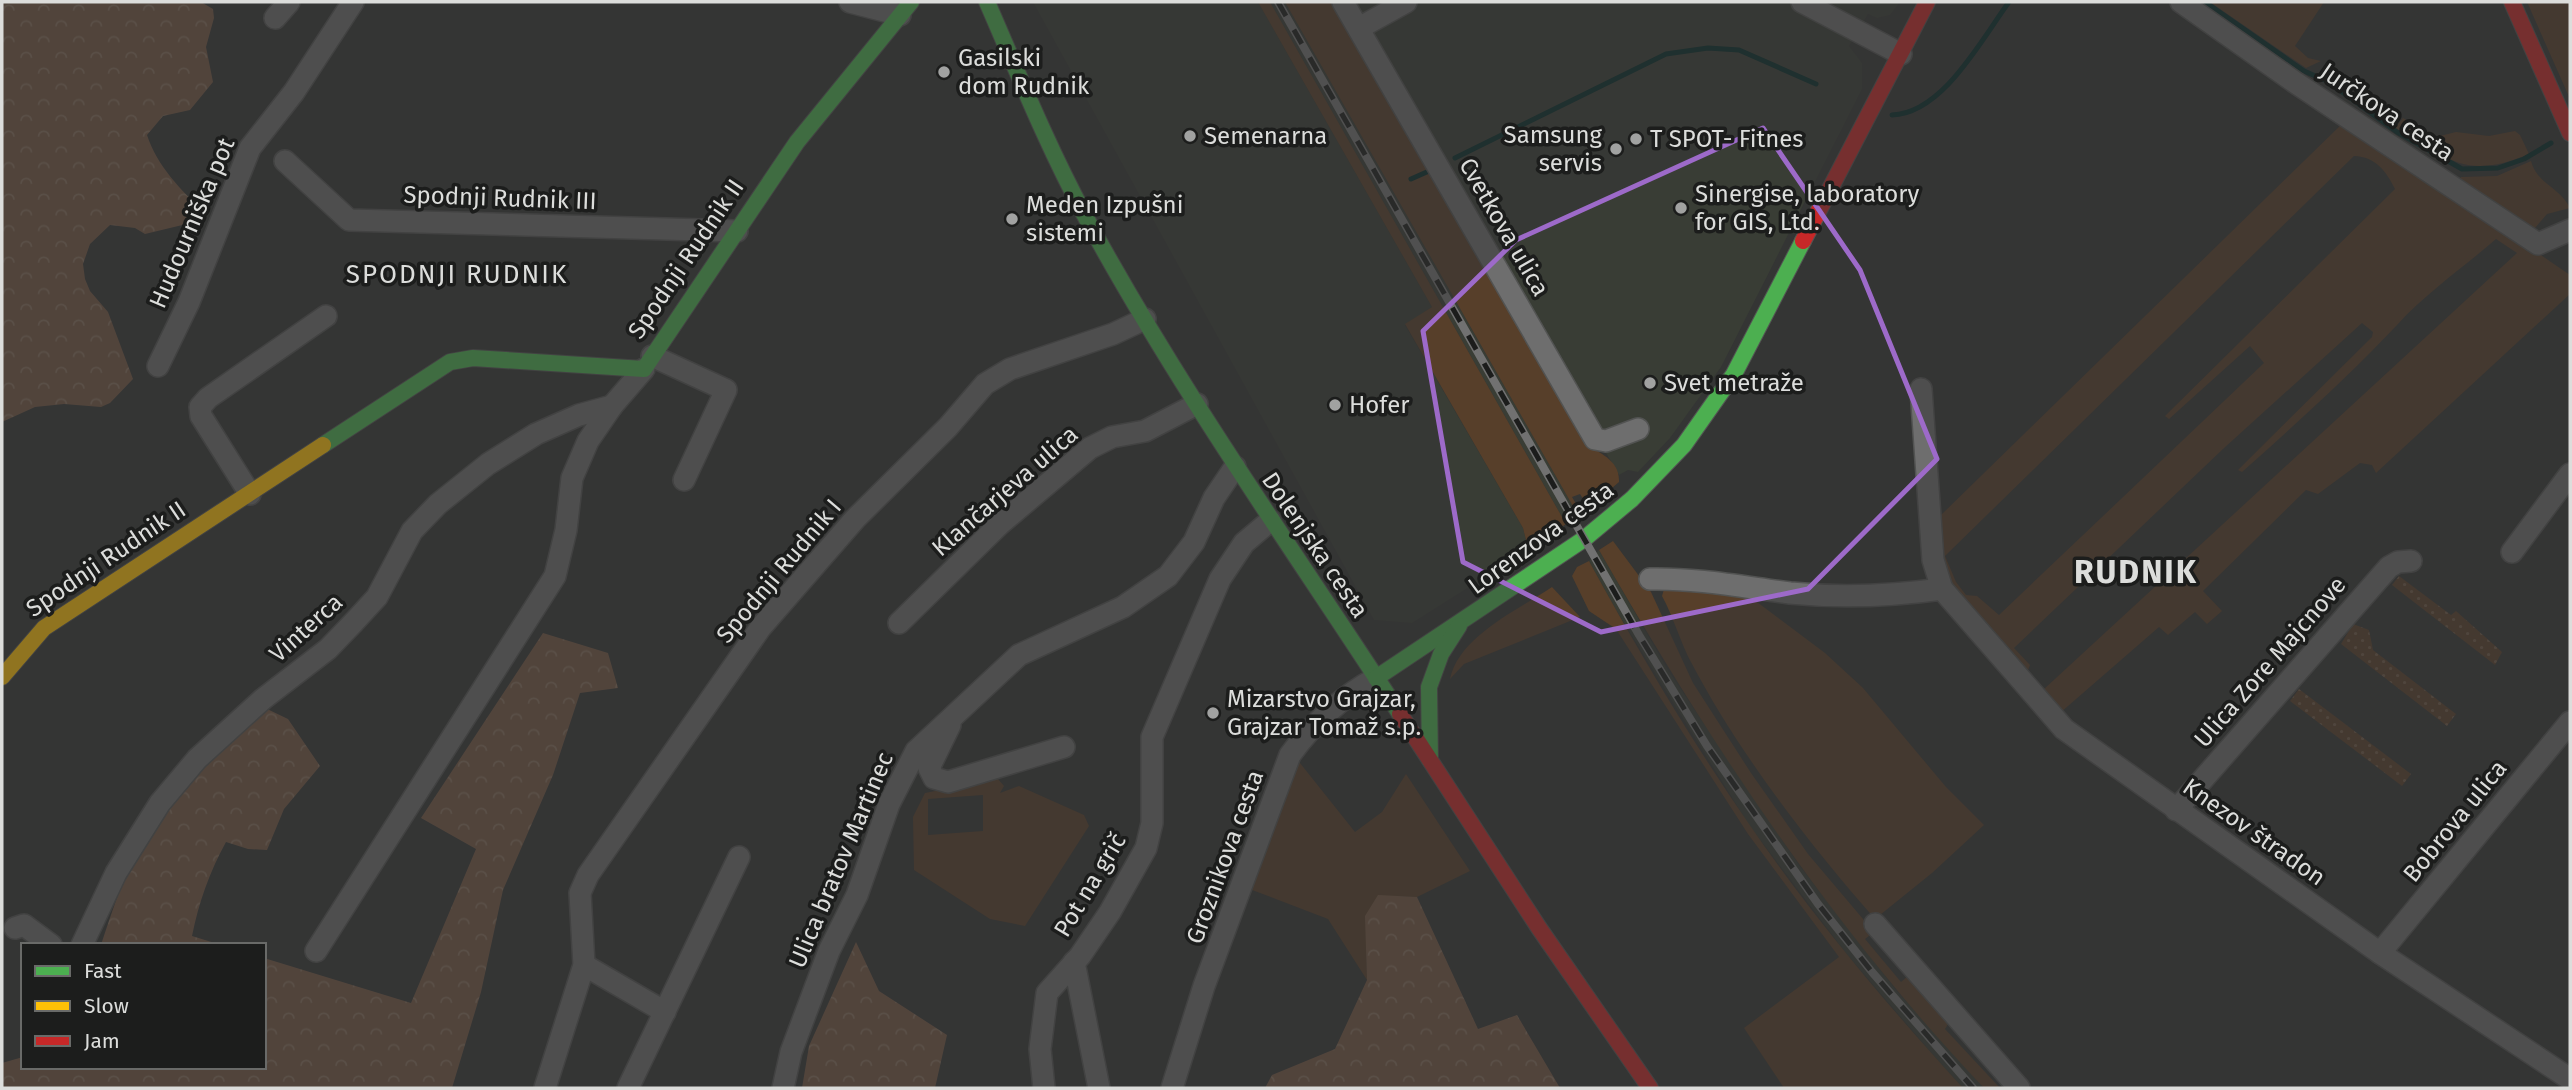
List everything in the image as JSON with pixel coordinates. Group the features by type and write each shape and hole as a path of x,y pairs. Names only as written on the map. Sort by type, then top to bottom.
{"street":[{"path":"275,18 289,2"},
{"name":"Hudourniška pot","path":"158,366 189,302 250,148 301,82 353,2"},
{"path":"850,2 905,9"},
{"name":"Dolenjska cesta","path":"987,2 1081,208 1235,467 1595,1013 1650,1088"},
{"name":"Cvetkova ulica","path":"1343,2 1595,439 1606,441 1638,429"},
{"path":"1359,28 1406,2"},
{"path":"1802,2 1901,54"},
{"name":"Lorenzova cesta","path":"1376,678 1459,626 1607,522 1684,445 1734,374 1927,2"},
{"name":"Jurčkova cesta","path":"2181,2 2296,83 2538,244 2570,230"},
{"path":"2512,2 2570,133"},
{"name":"Spodnji Rudnik II","path":"2,677 44,628 450,362 473,358 648,363 797,142 905,9"},
{"name":"Spodnji Rudnik III","path":"285,161 349,220 737,231"},
{"path":"250,494 201,416 200,407 208,398 326,316"},
{"name":"Spodnji Rudnik I","path":"545,1088 584,965 579,903 580,892 588,875 753,638 795,584 948,427 985,384 1010,369 1113,334 1145,319"},
{"path":"316,951 555,576 566,530 572,478 588,441 612,406 648,363 726,390 684,480"},
{"name":"Knezov štradon","path":"1921,389 1933,560 1942,589 2064,729 2380,953 2570,1079"},
{"name":"Klančarjeva ulica","path":"898,622 1000,524 1090,448 1112,437 1145,431 1197,404"},
{"name":"Vinterca","path":"83,943 116,873 160,803 197,760 263,699 328,649 354,622 377,597 412,531 438,504 488,464 537,434 579,415 612,406"},
{"name":"Ulica bratov Martinec","path":"783,1088 791,1052 820,976 857,895 903,771 916,751 1019,655 1123,607 1168,576 1194,541 1214,498 1235,467"},
{"path":"2512,552 2570,474"},
{"name":"Pot na grič","path":"1044,1088 1040,1049 1047,993 1074,962 1110,912 1146,848 1152,823 1152,737 1220,579 1244,543 1270,521"},
{"name":"Ulica Zore Majcnove","path":"2176,810 2389,567 2398,562 2411,561"},
{"path":"1650,579 1703,580 1792,593 1838,595 1890,596 1942,589"},
{"path":"1430,760 1429,687 1441,654 1459,626"},
{"name":"Groznikova cesta","path":"1172,1088 1205,986 1290,755 1308,731 1348,694 1376,678"},
{"path":"955,715 929,768 934,778 948,782 973,776 1063,747"},
{"name":"Bobrova ulica","path":"2380,953 2570,722"},
{"path":"628,1088 739,857"},
{"path":"1875,924 2019,1088"},
{"path":"15,928 24,925 49,943"},
{"path":"1074,962 1099,1088"},
{"path":"584,965 665,1012"}],"highlighted area":[{"path":"1763,128 1860,270 1937,459 1808,589 1601,632 1463,562 1423,331 1516,240"}],"shaded area":[{"path":"1033,2 1258,2 1432,307 1405,325 1523,528 1526,540 1523,553 1412,623 1374,620"},
{"path":"1258,2 1270,2 1566,524 1523,553 1526,540 1523,528 1405,324 1432,307"},
{"path":"1270,2 1285,2 1578,515 1566,524"},
{"path":"1285,2 1332,2 1585,443 1608,458 1616,468 1619,482 1589,508 1580,494 1572,497 1582,514 1578,515"},
{"path":"1332,2 1900,2 1890,15 1877,18 1868,14 1849,46 1862,63 1862,89 1721,367 1670,438 1638,472 1628,470 1619,475 1606,453 1585,443"},
{"path":"2210,2 2324,2 2295,46 2308,58 2321,61 2306,68"},
{"path":"2527,2 2570,2 2570,99"},
{"path":"2403,118 2436,137 2456,132 2489,136 2515,131 2520,135 2529,154 2488,166 2472,166 2458,162 2444,157 2395,128"},
{"path":"2345,121 2570,275 2570,294 2376,473 2372,465 2360,463 2318,494 2306,490 2203,591 2222,611 2207,624 2195,612 2168,635 2159,627 2060,713 2043,690 2517,253 2496,239 2421,302 2341,381 2242,472 2238,470 2372,337 2373,332 2362,323 2223,449 2014,648 2030,665 2027,673 1951,585 1943,565 1940,516","holes":["2354,156 2379,166 2395,189 2165,416 2169,419 2250,346 2264,363 1999,615 1977,596 1966,595 1956,582 1945,556"]},
{"path":"2531,161 2538,175 2561,195 2570,208 2547,214 2535,228 2520,223 2458,181 2461,177 2497,176"},
{"path":"1613,541 1651,592 1693,683 1751,773 1808,854 1874,932 1865,939 1901,982 1909,975 1950,1021 1945,1029 2000,1088 1984,1088 1928,1027 1824,898 1775,831 1684,692 1599,550"},
{"path":"1599,550 1668,670 1799,865 1896,990 1984,1088 1963,1088 1934,1056 1845,952 1749,825 1616,610 1589,561"},
{"path":"1589,561 1686,728 1773,859 1852,960 1963,1088 1784,1088 1744,1028 1839,957 1748,834 1616,629 1589,611 1572,576 1577,567"},
{"path":"2399,576 2451,615 2456,611 2502,652 2495,665 2392,585"},
{"path":"1665,586 1749,596 1825,653 1863,688 1946,787 1984,825 1932,873 1875,919 1800,828 1731,731 1688,656 1662,596"},
{"path":"1552,587 1580,617 1464,664 1450,679 1465,650 1477,637"},
{"path":"2353,624 2369,630 2373,650 2456,714 2447,726 2341,644"},
{"path":"2299,689 2411,774 2402,786 2290,701"},
{"path":"1296,758 1355,832 1382,812 1406,774 1470,871 1417,897 1378,896 1366,916 1367,980 1328,919 1247,888"},
{"path":"998,779 1004,786 1000,793 1019,786 1084,815 1089,826 1025,926 990,919 914,870 913,817 925,793","holes":["983,795 983,831 928,835 928,799"]}],"green space":[{"path":"2,2 201,2 213,9 214,18 206,47 213,82 190,110 163,116 147,135 163,167 204,212 199,221 145,234 135,228 110,225 90,244 83,264 90,291 108,312 133,379 110,403 101,407 64,404 35,407 2,422"},
{"path":"543,633 608,653 618,688 580,693 553,775 503,890 481,992 452,1088 2,1088 2,1063 21,1058 21,1069 266,1069 266,959 411,1003 476,849 421,818"},
{"path":"265,708 288,719 320,766 284,809 267,850 248,849 226,842 205,888 192,936 215,943 102,943 126,874 139,847 160,817 218,753"},
{"path":"1378,895 1417,897 1478,1029 1517,1015 1560,1088 1265,1088 1272,1075 1335,1049 1367,980 1365,916"},
{"path":"856,942 879,991 947,1035 935,1088 802,1088 809,1046"}],"waterway":[{"path":"1892,115 1911,111 1928,102 1944,88 1973,54 2009,2"},
{"path":"2205,2 2304,71 2327,81 2397,132 2462,169 2498,168 2524,159 2551,143"},
{"path":"1455,158 1666,54 1708,48 1739,50 1816,84"},
{"path":"1411,179 1429,171"}],"railway":[{"path":"1278,2 1639,635 1707,746 1818,904 1872,972 1973,1088"}],"traffic: fast":[{"path":"323,445 450,362 473,358 644,369 797,142 911,2"},
{"path":"987,2 1058,162 1120,279 1197,405 1400,714"},
{"path":"1376,678 1584,539 1632,499 1684,445 1734,374 1803,241"},
{"path":"1430,760 1429,687 1441,654 1459,626"}],"traffic: slow":[{"path":"2,677 44,628 323,445"}],"traffic: jam":[{"path":"1803,241 1927,2"},
{"path":"2512,2 2570,133"},
{"path":"1400,714 1539,928 1650,1088"}],"place":[{"name":"Gasilski dom Rudnik","path":"944,72"},
{"name":"Semenarna","path":"1190,136"},
{"name":"T SPOT- Fitnes","path":"1636,139"},
{"name":"Samsung servis","path":"1616,149"},
{"name":"Sinergise, laboratory for GIS, Ltd.","path":"1681,208"},
{"name":"Meden Izpušni sistemi","path":"1012,219"},
{"name":"Svet metraže","path":"1650,383"},
{"name":"Hofer","path":"1335,405"},
{"name":"Mizarstvo Grajzar, Grajzar Tomaž s.p.","path":"1213,713"}],"district":[{"name":"SPODNJI RUDNIK","path":"457,274"},
{"name":"RUDNIK","path":"2136,572"}]}
